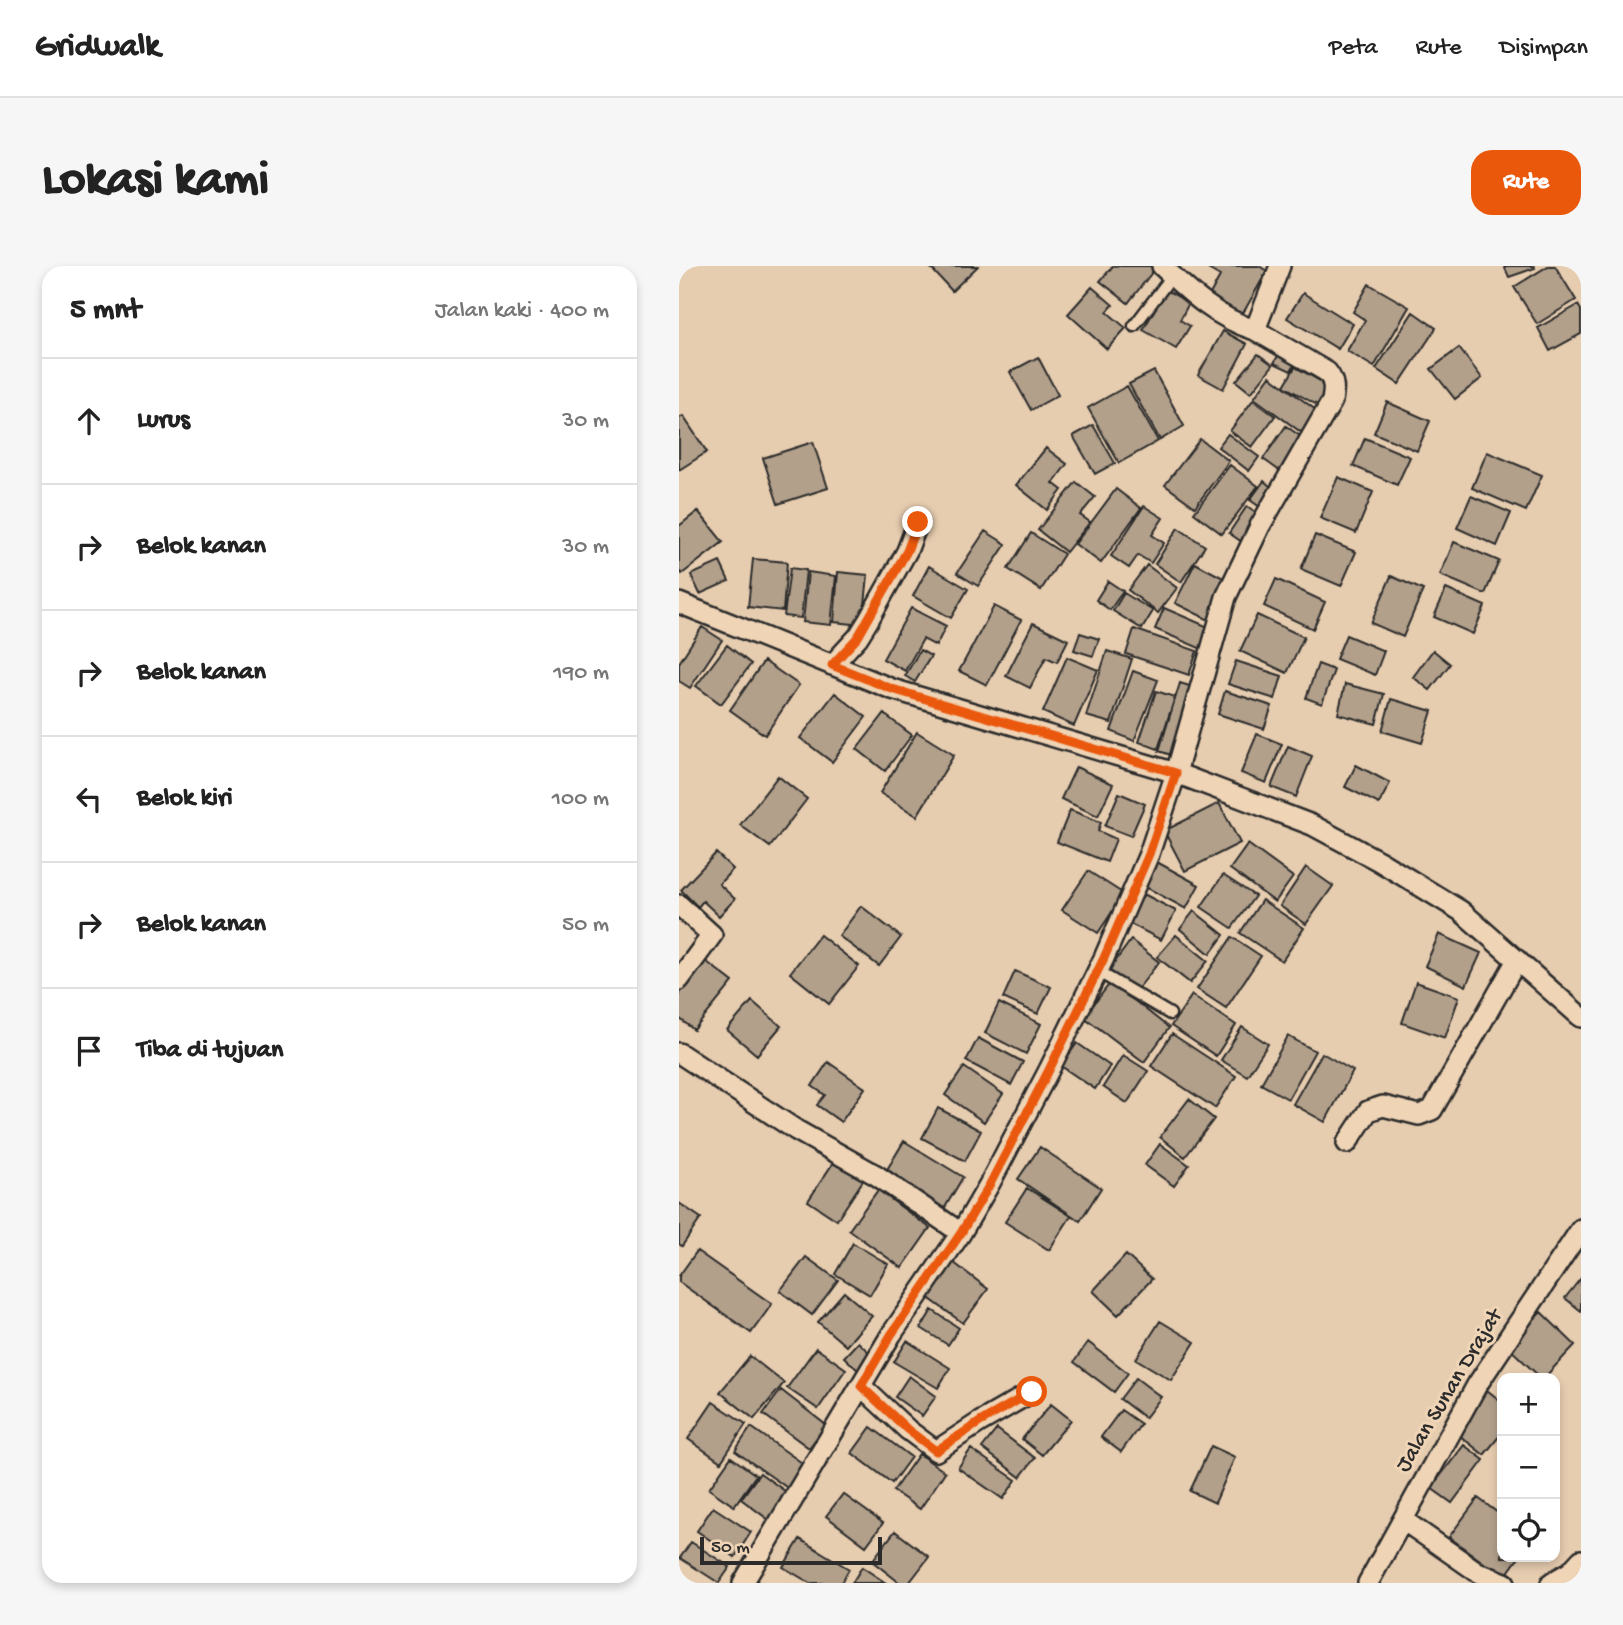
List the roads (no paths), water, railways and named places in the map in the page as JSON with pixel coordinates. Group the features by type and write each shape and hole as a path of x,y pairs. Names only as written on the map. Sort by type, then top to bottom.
{"street":[{"path":"1255,330 1280,266"},
{"path":"743,1583 891,1335 961,1233 1000,1164 1097,971 1149,854 1176,773 1226,597 1260,526 1332,401 1334,388 1327,372 1255,330 1242,326 1205,305 1167,271"},
{"path":"832,665 858,637 907,551 918,522"},
{"path":"679,603 892,689 1176,773 1312,825 1379,861 1461,911 1581,1017"},
{"path":"679,905 712,935 679,981"},
{"path":"1347,1143 1368,1111 1383,1106 1419,1115 1432,1110 1517,960"},
{"path":"679,1053 796,1130 876,1175 961,1233"},
{"name":"Jalan Sunan Drajat","path":"1369,1583 1477,1385 1581,1229"},
{"path":"861,1386 908,1430 936,1451 1032,1392"},
{"path":"1403,1520 1479,1573 1505,1583"},
{"path":"1551,1583 1570,1572 1581,1560"}],"lane":[{"path":"1134,326 1167,271"},
{"path":"1097,971 1170,1014"}]}
